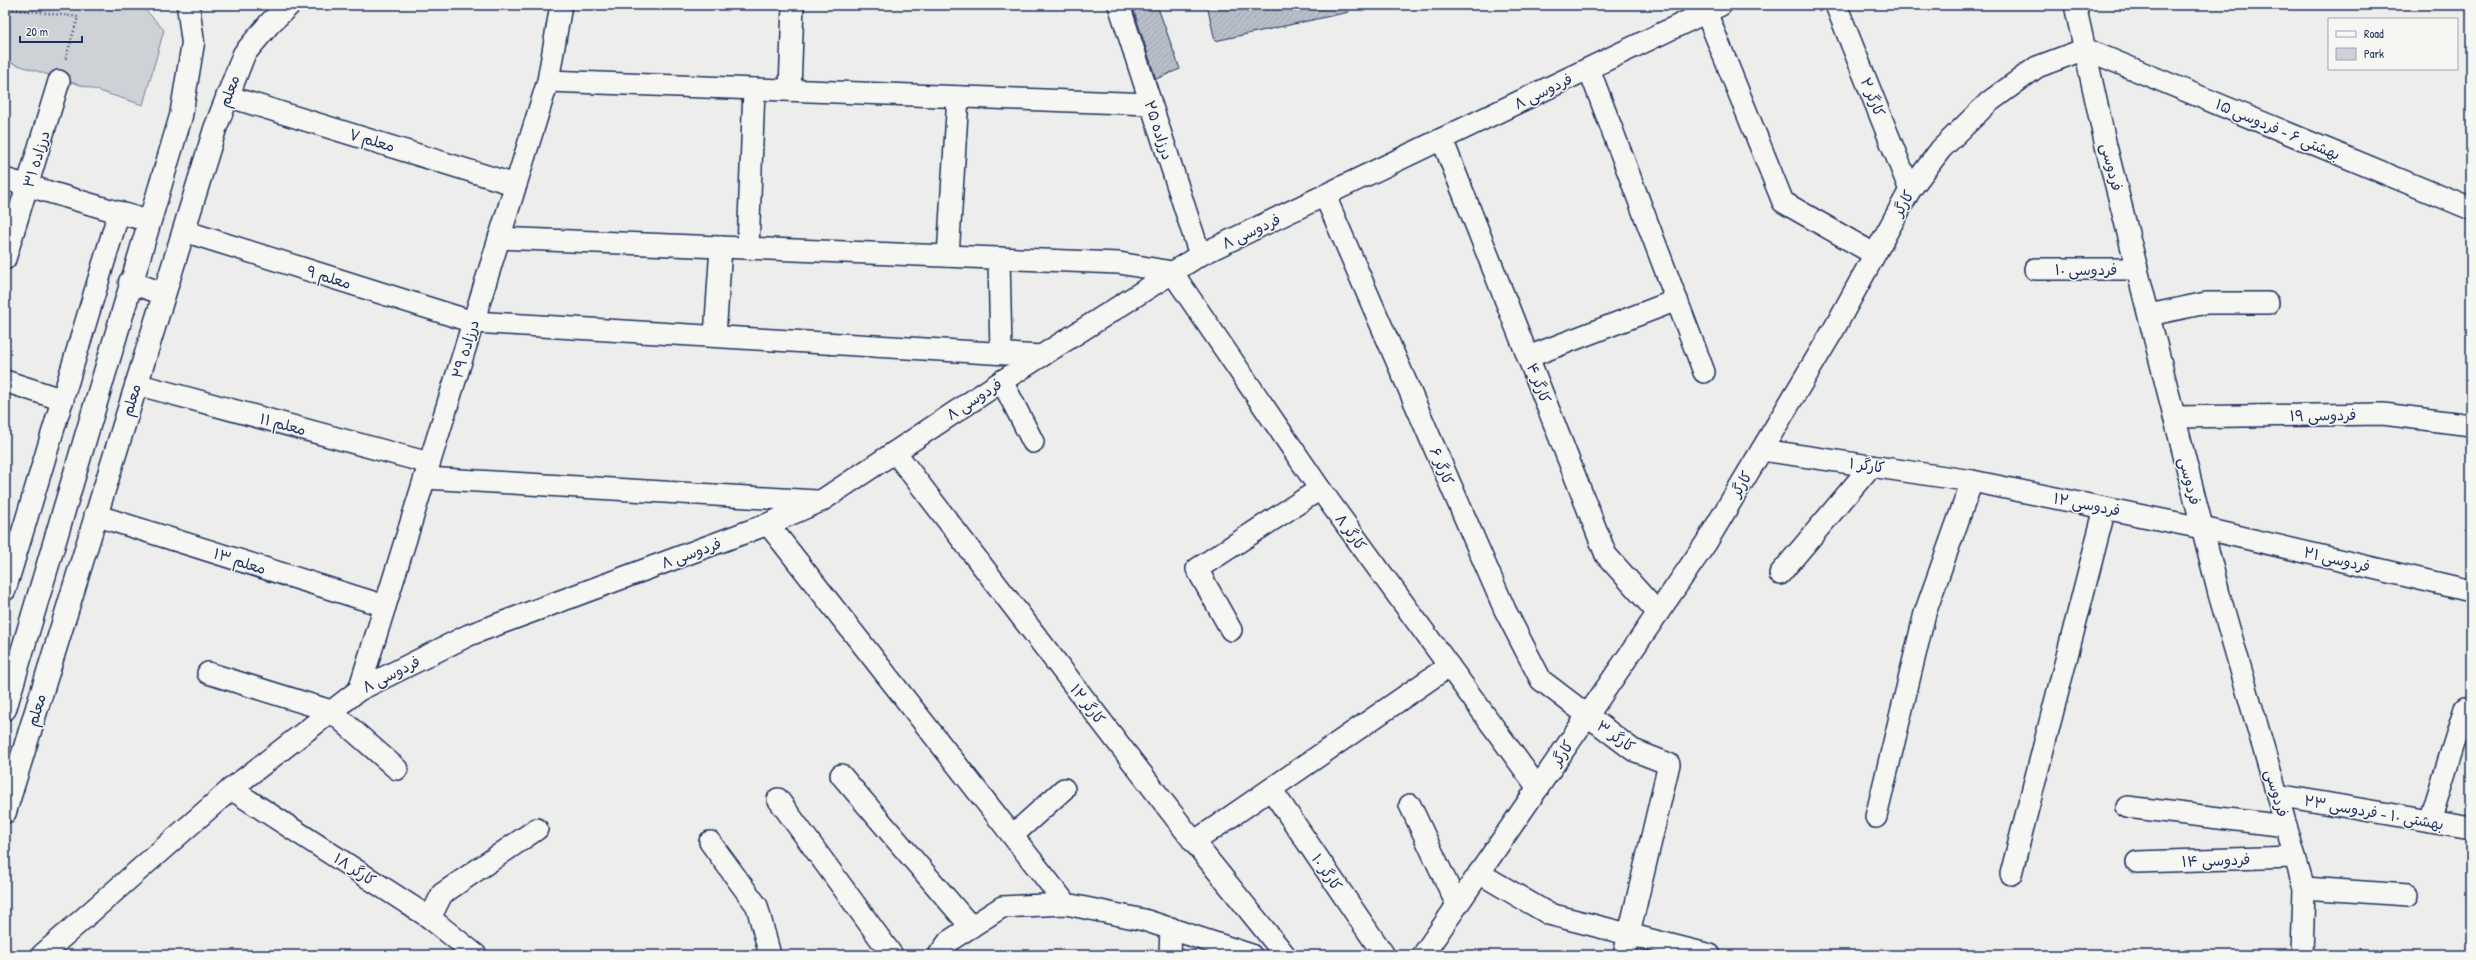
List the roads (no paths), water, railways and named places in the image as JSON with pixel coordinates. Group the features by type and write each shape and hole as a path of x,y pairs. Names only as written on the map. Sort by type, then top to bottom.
{"main road":[{"name":"معلم","path":"5,709 148,221 181,116 194,43 188,5"},
{"name":"معلم","path":"5,812 215,128 244,54 270,23 289,5"},
{"path":"130,282 164,294"}],"street":[{"name":"درزاده ۲۹","path":"359,690 548,81 561,5"},
{"path":"790,90 793,5"},
{"name":"درزاده ۲۵","path":"1119,5 1200,255"},
{"name":"کارگر ۲","path":"1836,5 1910,190"},
{"name":"فردوسی","path":"2075,5 2106,146 2202,528 2304,888 2302,955"},
{"path":"1714,9 1783,202 1874,254"},
{"name":"فردوسی ۸","path":"42,955 231,789 359,690 469,635 768,524 821,501 1002,381 1200,255 1714,9"},
{"name":"کارگر","path":"1423,955 1706,543 1834,328 1910,190 1941,149 1989,102 2037,67 2085,49"},
{"name":"بهشتی ۶ - فردوسی ۱۵","path":"2085,49 2471,209"},
{"path":"1589,69 1704,372"},
{"name":"درزاده ۳۱","path":"5,259 59,81"},
{"path":"548,81 1150,104"},
{"path":"748,248 754,89"},
{"name":"معلم ۷","path":"227,96 516,185"},
{"path":"948,256 958,97"},
{"name":"کارگر ۴","path":"1442,139 1606,554 1658,613"},
{"path":"5,179 148,221"},
{"name":"کارگر ۶","path":"1325,196 1505,610 1541,680 1587,716"},
{"path":"6,579 119,212"},
{"name":"معلم ۹","path":"184,231 473,322 1042,356"},
{"path":"499,238 1119,263 1172,272"},
{"path":"715,336 721,247"},
{"path":"999,258 1001,353"},
{"name":"فردوسی ۱۰","path":"2035,269 2137,269"},
{"name":"کارگر ۸","path":"1172,272 1320,489 1538,788"},
{"path":"1528,357 1677,300"},
{"path":"2148,315 2206,303 2268,303"},
{"path":"5,381 62,400"},
{"path":"1002,381 1033,442"},
{"name":"معلم ۱۱","path":"136,384 427,471 821,501"},
{"name":"فردوسی ۱۹","path":"2174,417 2383,414 2471,425"},
{"name":"کارگر ۱","path":"1762,450 1972,481"},
{"name":"کارگر ۱۲","path":"895,452 1194,842 1285,955"},
{"path":"1780,574 1871,466"},
{"path":"1876,817 1925,613 1972,481"},
{"name":"فردوسی ۱۲","path":"1972,481 2202,528"},
{"path":"1231,630 1197,569 1320,489"},
{"path":"2010,874 2105,508"},
{"name":"معلم ۱۳","path":"96,515 384,606"},
{"path":"768,524 1066,904"},
{"name":"فردوسی ۲۱","path":"2202,528 2471,591"},
{"path":"1194,842 1449,666"},
{"path":"208,673 331,711 397,769"},
{"path":"2430,821 2465,708"},
{"name":"کارگر ۳","path":"1587,716 1633,750 1669,764 1628,934"},
{"path":"841,775 971,927"},
{"name":"کارگر ۱۸","path":"231,789 430,918 476,955"},
{"path":"1013,836 1064,789"},
{"name":"کارگر ۱۰","path":"1271,789 1384,955"},
{"name":"بهشتی ۱۰ - فردوسی ۲۳","path":"2277,795 2471,828"},
{"path":"778,799 892,955"},
{"path":"1410,805 1457,905"},
{"path":"2126,807 2286,826"},
{"path":"430,918 442,894 538,829"},
{"path":"710,842 757,906 770,955"},
{"name":"فردوسی ۱۴","path":"2137,862 2295,857"},
{"path":"1479,873 1549,914 1710,955"},
{"path":"2304,888 2408,894"},
{"path":"939,955 949,941 1002,907 1066,904 1144,920 1251,955"},
{"path":"1170,928 1170,955"},
{"path":"1624,955 1628,934"}]}
